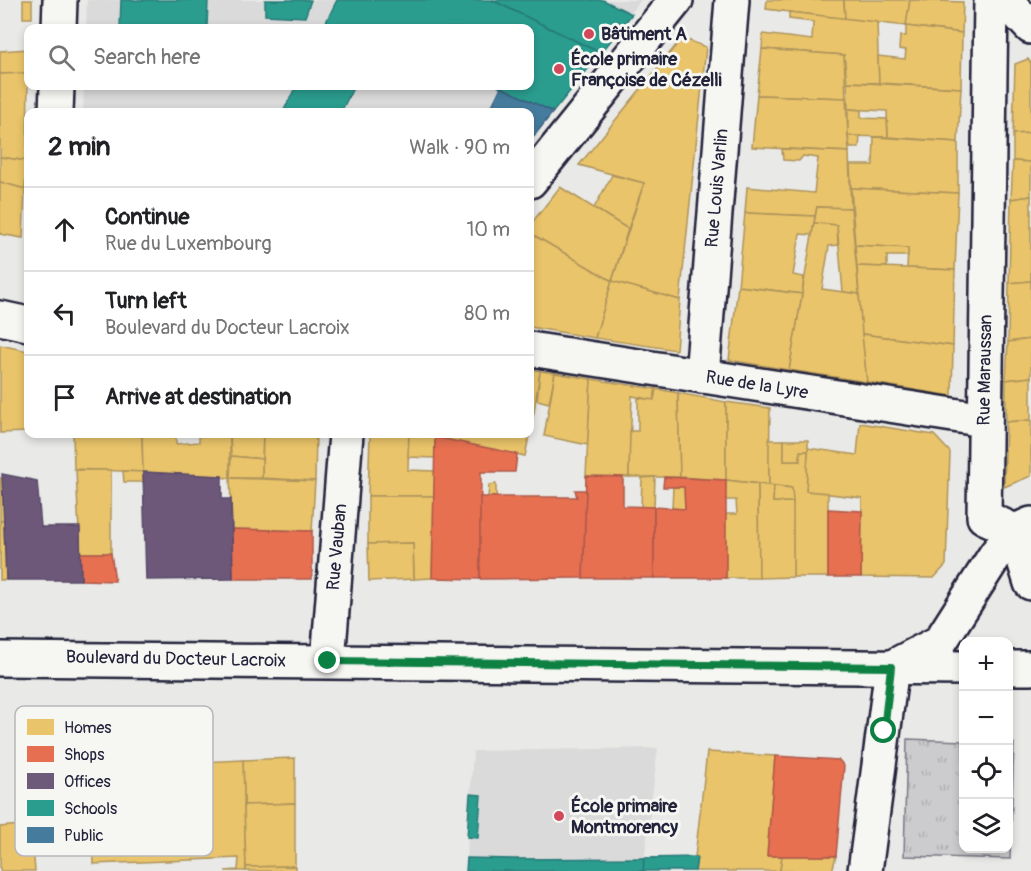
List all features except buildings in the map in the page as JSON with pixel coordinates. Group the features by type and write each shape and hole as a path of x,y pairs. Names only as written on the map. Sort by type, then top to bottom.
{"street":[{"path":"59,24 60,0"},
{"path":"534,176 676,0"},
{"name":"Rue Louis Varlin","path":"702,376 732,0"},
{"name":"Rue Maraussan","path":"991,0 984,517 1023,528"},
{"path":"1005,0 1031,27"},
{"path":"56,108 57,90"},
{"path":"0,318 24,323"},
{"name":"Rue de la Lyre","path":"534,350 985,420"},
{"name":"Rue Vauban","path":"328,661 346,438"},
{"path":"1023,528 1031,583"},
{"path":"866,871 891,667 940,642 996,554 1023,528"},
{"name":"Boulevard du Docteur Lacroix","path":"0,658 959,668"},
{"path":"1013,668 1031,668"}],"shaded area":[{"name":"École primaire Françoise de Cézelli","path":"87,0 641,0 534,136 534,108 83,108 84,90 534,90 534,24 86,24"},
{"name":"École primaire Montmorency","path":"658,748 643,871 466,871 473,751"}],"green space":[{"path":"907,739 959,741 959,853 1010,853 1010,859 904,856"}],"place":[{"name":"Bâtiment A","path":"589,34"},
{"name":"École primaire Françoise de Cézelli","path":"559,69"},
{"name":"École primaire Montmorency","path":"559,816"}],"route":[{"path":"328,661 891,667 884,731"}]}
